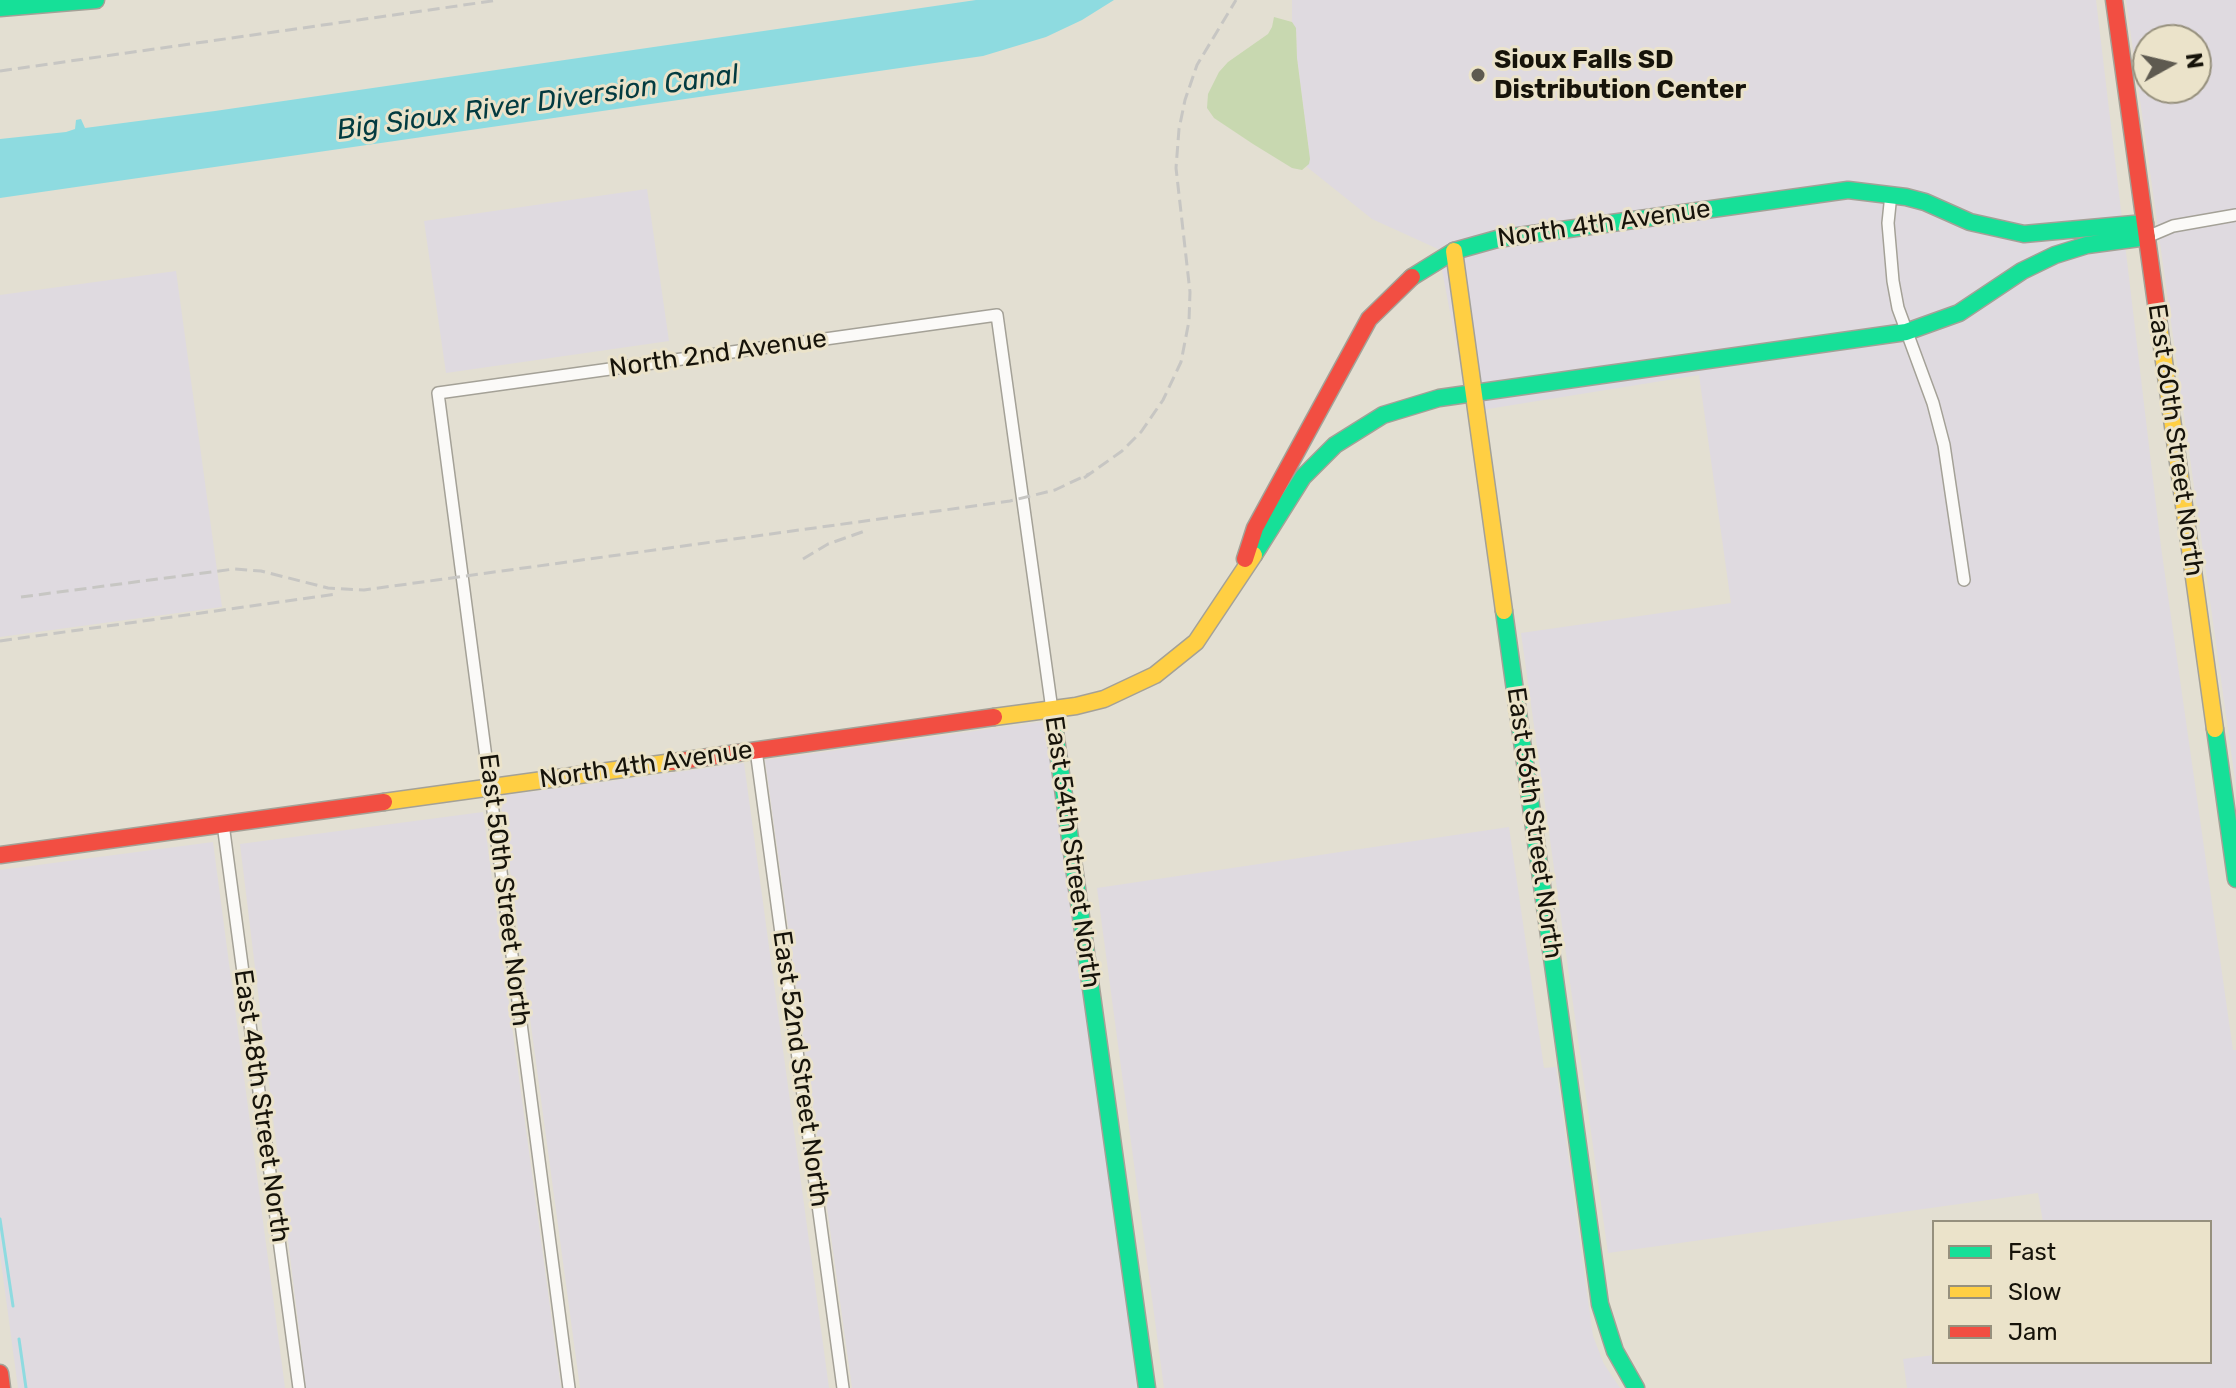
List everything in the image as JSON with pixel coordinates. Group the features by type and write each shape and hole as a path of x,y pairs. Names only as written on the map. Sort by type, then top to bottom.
{"street":[{"path":"0,8 96,0"},
{"name":"East 60th Street North","path":"2114,0 2236,879"},
{"name":"North 4th Avenue","path":"1239,576 1255,528 1369,319 1407,280 1454,251 1497,239 1825,193 1872,191 1925,202 1989,228 2024,234 2146,230"},
{"path":"1891,194 1889,251 1898,308 1933,403 1944,445 1964,580"},
{"path":"2146,230 2236,215"},
{"name":"North 4th Avenue","path":"0,855 1052,710 1104,699 1139,684 1169,665 1207,628 1303,477 1335,445 1367,423 1401,408 1474,393 1906,332 1959,313 2022,271 2055,255 2146,230"},
{"name":"East 56th Street North","path":"1454,251 1600,1304 1615,1351 1636,1388"},
{"name":"North 2nd Avenue","path":"438,393 997,315"},
{"name":"East 54th Street North","path":"997,315 1147,1388"},
{"name":"East 50th Street North","path":"438,393 569,1388"},
{"name":"East 52nd Street North","path":"756,750 843,1388"},
{"name":"East 48th Street North","path":"223,824 299,1388"},
{"path":"0,1373 2,1388"}],"shaded area":[{"path":"1292,0 2096,0 2161,547 2233,1050 2236,1050 2236,1388 1907,1388 1903,1359 1932,1355 1932,1364 2212,1364 2212,1220 2043,1220 2038,1193 1608,1253 1521,633 1731,603 1699,375 1469,412 1438,249 1372,219 1307,167 1309,151 1296,28 1292,22"},
{"path":"2126,0 2236,0 2236,787 2141,104 2212,104 2212,24 2132,24 2132,43"},
{"path":"647,189 669,341 446,373 424,221"},
{"path":"176,271 222,607 0,637 0,295"},
{"path":"1046,721 1138,1388 852,1388 765,760"},
{"path":"744,763 829,1388 580,1388 500,796"},
{"path":"483,812 561,1388 306,1388 240,844"},
{"path":"1509,827 1544,1068 1556,1067 1593,1336 1604,1364 1620,1388 1164,1388 1097,888"},
{"path":"213,842 285,1388 18,1388 0,1254 0,870"}],"green space":[{"path":"1274,17 1292,22 1296,28 1310,159 1302,170 1292,168 1253,144 1214,118 1207,108 1208,94 1219,72 1268,34"}],"water":[{"name":"Big Sioux River Diversion Canal","path":"976,0 1114,0 1046,37 983,56 0,198 0,139 66,132 75,129 76,120 81,119 85,128 215,111"}],"waterway":[{"path":"0,1219 13,1306"},
{"path":"19,1339 26,1388"}],"railway":[{"path":"0,71 499,0"},
{"path":"1084,478 1122,451 1141,432 1163,400 1181,362 1189,321 1190,292 1176,168 1179,129 1197,65 1236,0"},
{"path":"21,597 234,569 261,571 328,588 364,590 1010,501 1055,490 1093,472"},
{"path":"803,559 828,544 865,531"},
{"path":"0,641 337,594"}],"traffic: fast":[{"path":"0,8 96,0"},
{"path":"1412,277 1454,251 1497,239 1848,190 1906,197 1970,222 2024,234 2145,223"},
{"path":"1254,555 1303,477 1335,445 1383,415 1439,398 1906,332 1959,313 2022,271 2055,255 2087,245 2147,237"},
{"path":"1504,611 1600,1304 1615,1351 1636,1388"},
{"path":"1052,710 1147,1388"},
{"path":"2215,729 2236,879"}],"traffic: slow":[{"path":"1454,251 1504,611"},
{"path":"2158,318 2215,729"},
{"path":"994,717 1104,699 1155,675 1196,642 1254,555"},
{"path":"384,802 673,762"}],"traffic: jam":[{"path":"2114,0 2158,318"},
{"path":"1245,559 1255,528 1369,319 1412,277"},
{"path":"673,762 994,717"},
{"path":"0,855 384,802"},
{"path":"0,1373 2,1388"}],"place":[{"name":"Sioux Falls SD Distribution Center","path":"1478,75"}]}
